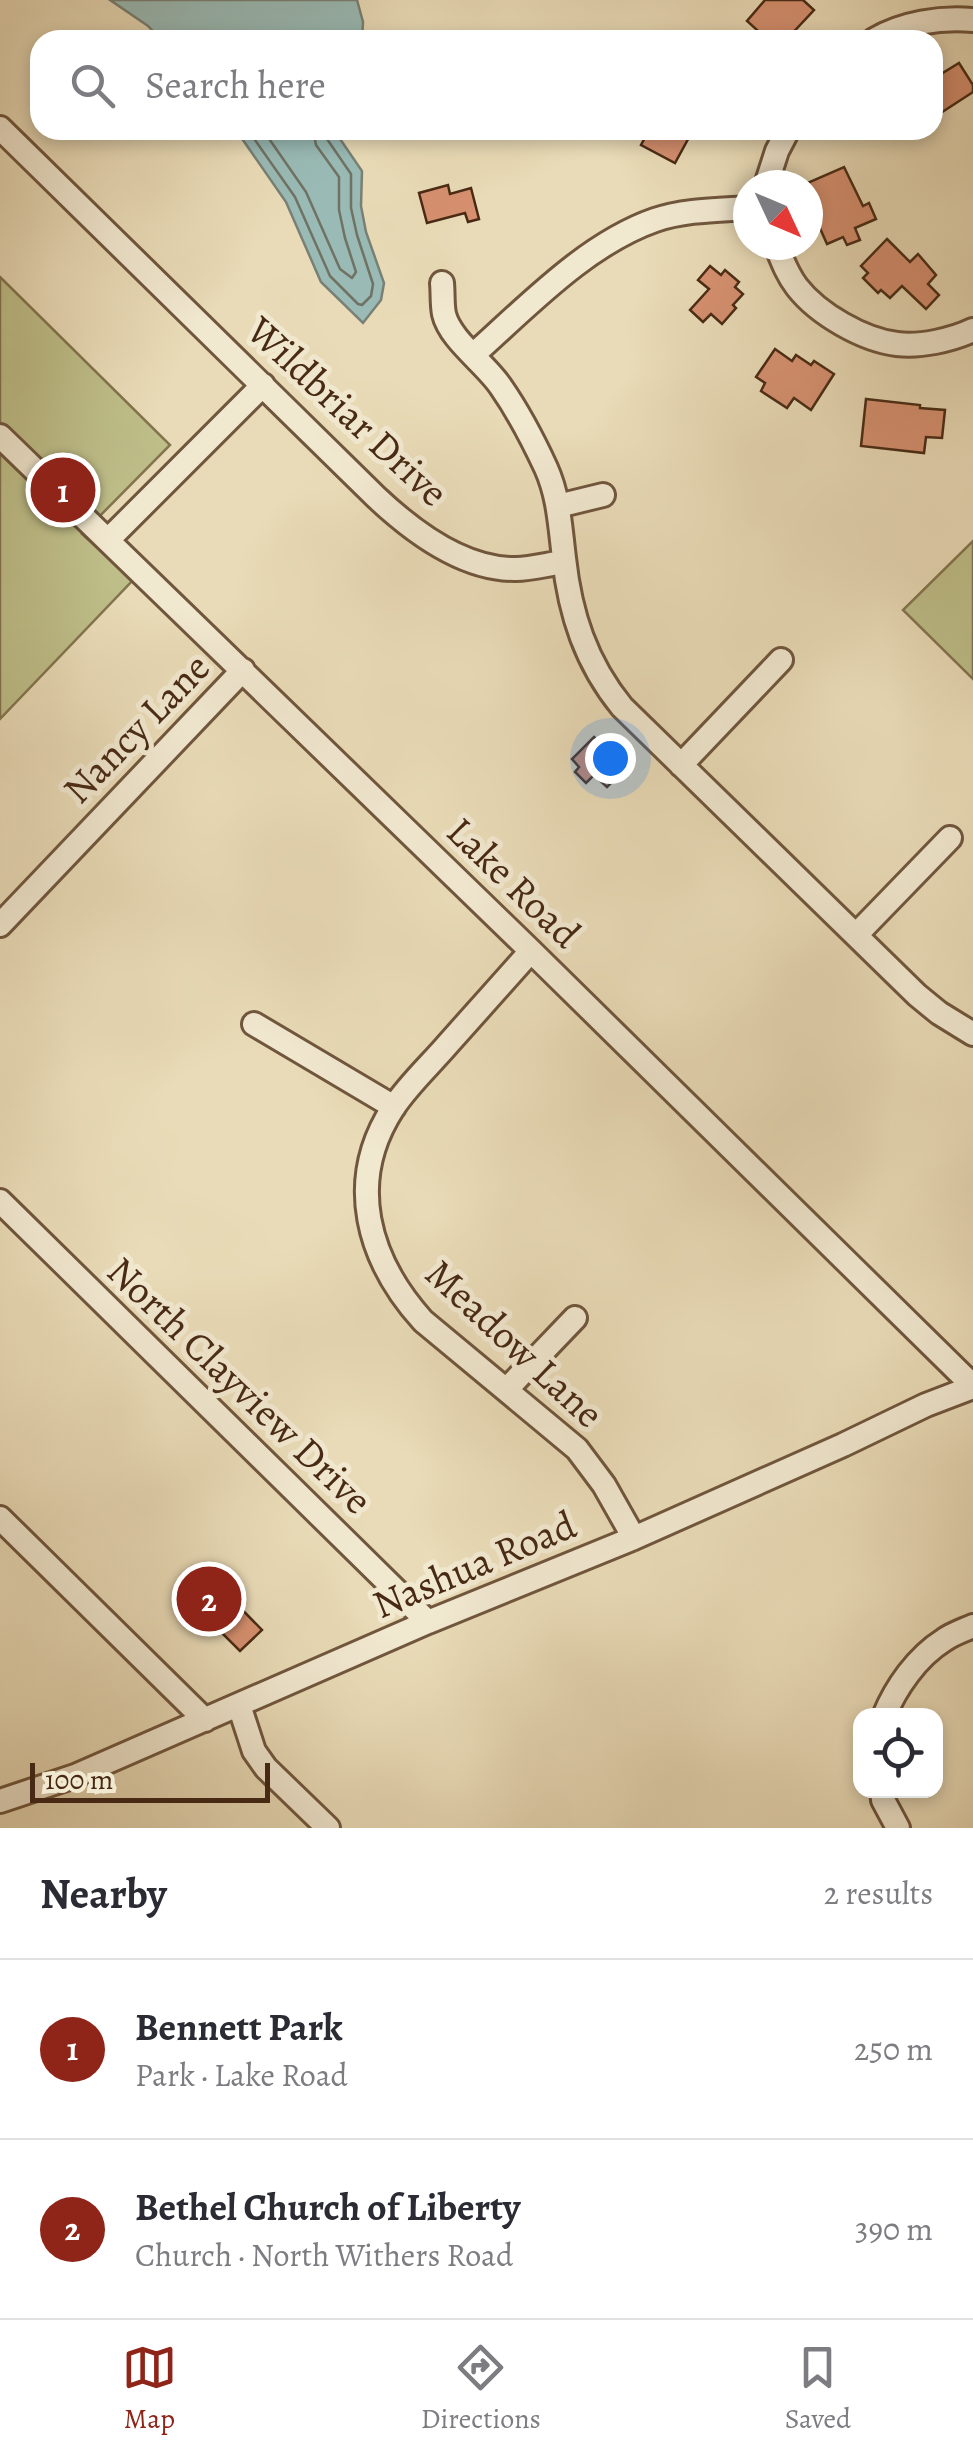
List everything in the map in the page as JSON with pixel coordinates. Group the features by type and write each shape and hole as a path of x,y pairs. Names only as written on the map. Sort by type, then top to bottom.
{"street":[{"path":"896,30 918,23 973,20"},
{"name":"Wildbriar Drive","path":"0,128 388,508 438,544 488,566 520,569 564,562"},
{"path":"771,170 783,140"},
{"path":"473,355 595,250 655,220 733,209"},
{"path":"782,260 799,289 816,306 853,330 896,344 924,344 973,330"},
{"path":"442,283 444,315 452,330 500,385 545,466 558,506 576,623 596,672 622,707 916,995 973,1034"},
{"path":"108,540 263,384"},
{"name":"Lake Road","path":"0,436 973,1386"},
{"path":"558,506 602,495"},
{"path":"681,764 781,660"},
{"name":"Nancy Lane","path":"0,926 243,670"},
{"path":"856,935 950,838"},
{"name":"Meadow Lane","path":"531,951 394,1106 369,1165 367,1207 377,1248 399,1292 423,1320 577,1449 604,1485 634,1538"},
{"path":"254,1024 394,1106"},
{"name":"North Clayview Drive","path":"0,1201 428,1622"},
{"path":"507,1389 575,1318"},
{"name":"Nashua Road","path":"0,1801 75,1776 428,1622 634,1538 973,1386"},
{"path":"0,1518 205,1720"},
{"path":"888,1708 916,1665 943,1640 973,1626"},
{"path":"239,1705 254,1751 266,1768 328,1828"},
{"path":"883,1798 898,1828"}],"green space":[{"path":"0,277 170,445 82,534 133,580 0,719"},
{"path":"973,541 973,679 903,610"}],"water":[{"path":"110,0 357,0 363,22 363,30 152,30"},
{"path":"243,140 341,140 362,171 361,206 366,232 384,283 381,300 363,323 321,282 286,202"}],"building":[{"path":"765,0 803,0 814,10 795,30 757,30 747,21"},
{"path":"959,63 973,85 973,92 943,112 943,73"},
{"path":"644,140 688,140 675,163 641,145"},
{"path":"844,167 863,206 869,203 876,219 855,228 860,240 847,245 843,237 827,244 823,235 823,176"},
{"path":"448,185 450,194 471,188 479,219 468,222 465,213 427,223 419,193"},
{"path":"887,239 910,262 918,254 936,275 928,284 939,295 926,309 902,286 890,298 881,290 878,293 863,278 868,273 861,266"},
{"path":"710,266 721,275 725,270 739,282 735,287 743,294 722,324 711,314 703,322 690,310 709,289 698,280"},
{"path":"775,349 792,361 796,355 834,374 811,410 794,398 787,408 761,391 765,383 756,377"},
{"path":"866,399 945,410 942,438 926,437 924,453 861,446"},
{"path":"594,737 626,768 607,787 594,775 586,783 575,772 579,767 572,759"},
{"path":"194,1569 213,1588 217,1584 262,1630 240,1651 209,1620 199,1631 188,1619 196,1610 175,1588"}],"place":[{"name":"Bennett Park","path":"63,490"},
{"name":"Bethel Church of Liberty","path":"209,1599"}]}
